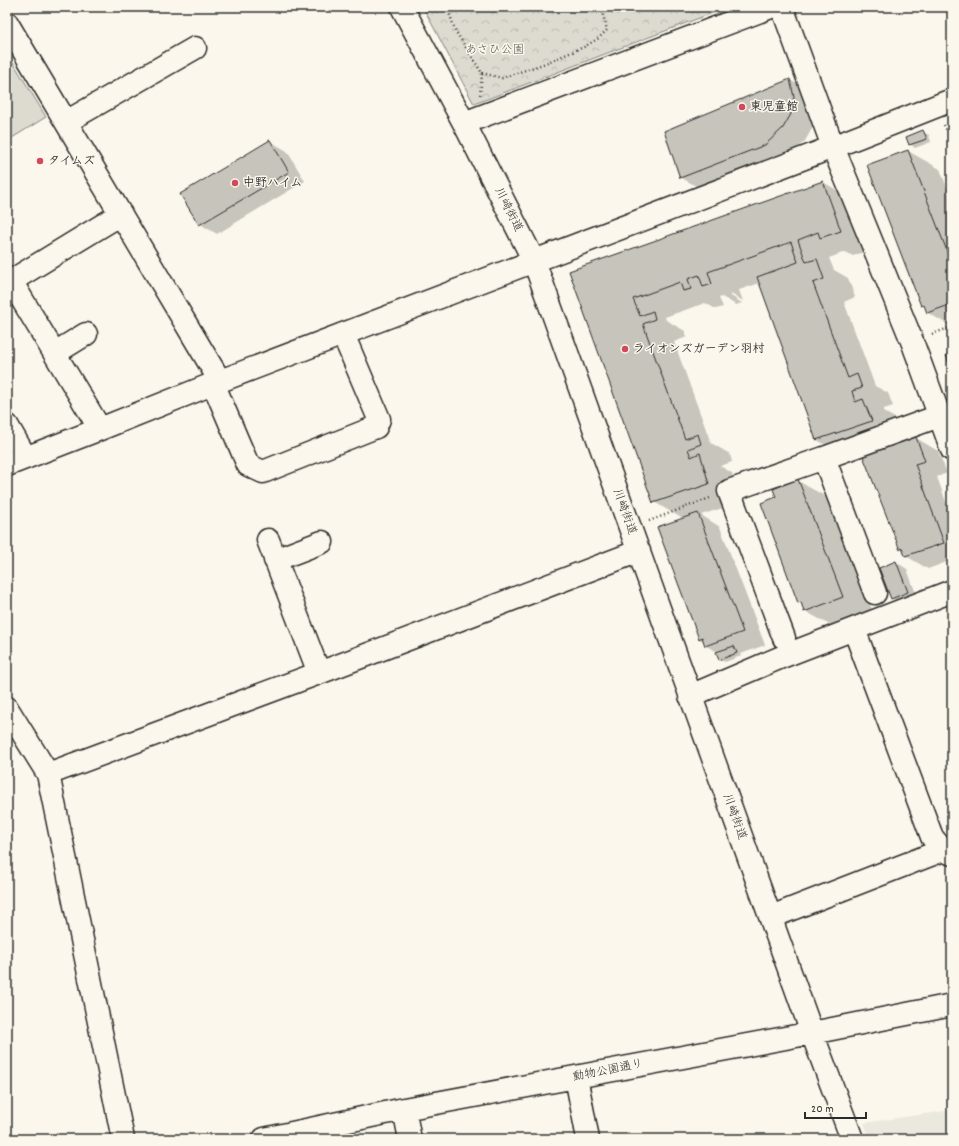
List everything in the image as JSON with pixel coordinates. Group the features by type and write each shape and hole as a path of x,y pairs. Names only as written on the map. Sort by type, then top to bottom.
{"street":[{"name":"川崎街道","path":"402,7 464,123 534,261 812,1033 852,1139"},
{"path":"464,123 771,7"},
{"path":"782,7 833,147 912,341 952,450"},
{"path":"7,23 121,214 217,382 248,465 263,472 376,427 379,419 343,334"},
{"path":"66,122 195,48"},
{"path":"7,425 16,461 100,430 217,382 833,147 952,100"},
{"path":"100,430 12,281 121,214"},
{"path":"54,353 86,334"},
{"path":"784,638 729,491 939,416"},
{"path":"824,458 875,593"},
{"path":"268,540 319,673"},
{"path":"275,560 322,542"},
{"path":"48,774 639,551"},
{"path":"690,696 784,656 952,591"},
{"path":"771,917 948,852 932,837 854,629"},
{"path":"7,708 48,774 123,1139"},
{"name":"動物公園通り","path":"264,1139 404,1109 812,1033 952,1005"},
{"path":"576,1077 588,1139"},
{"path":"404,1109 410,1139"}],"path":[{"path":"447,7 456,32 482,73 479,95 489,114"},
{"path":"482,73 502,78 543,64 584,47 599,38 607,30 602,7"},
{"path":"647,522 729,491"}],"shaded area":[{"path":"952,1110 952,1139 870,1139 864,1123"}],"green space":[{"name":"あさひ公園","path":"423,7 728,7 474,104"},
{"path":"11,59 46,117 7,141 7,61"}],"building":[{"path":"790,79 794,97 791,114 783,128 765,145 680,178 664,131"},
{"path":"923,130 927,139 909,145 906,137"},
{"name":"中野ハイム","path":"270,140 289,172 199,225 180,194"},
{"path":"908,150 952,264 952,304 927,313 924,305 921,306 867,165"},
{"name":"ライオンズガーデン羽村","path":"823,181 841,231 820,238 818,232 798,240 806,262 817,259 824,279 813,283 848,378 857,374 862,388 852,391 855,402 863,399 872,421 816,440 757,277 798,262 791,242 708,272 712,284 703,287 699,275 688,279 691,289 683,291 680,282 633,299 640,316 653,311 655,319 643,324 685,439 698,434 701,444 688,449 691,457 700,453 709,484 653,503 569,271"},
{"path":"952,352 952,373 946,355"},
{"path":"916,437 925,461 915,464 944,543 905,556 902,548 900,550 863,456"},
{"path":"798,479 843,597 804,612 801,602 798,603 761,503 776,497 773,489"},
{"path":"698,513 743,632 705,646 702,637 699,639 657,527"},
{"path":"896,561 908,592 891,599 879,568"},
{"path":"734,646 737,653 719,660 716,652"}],"place":[{"name":"東児童館","path":"742,107"},
{"name":"タイムズ","path":"40,161"},
{"name":"中野ハイム","path":"235,183"},
{"name":"ライオンズガーデン羽村","path":"625,349"}]}
